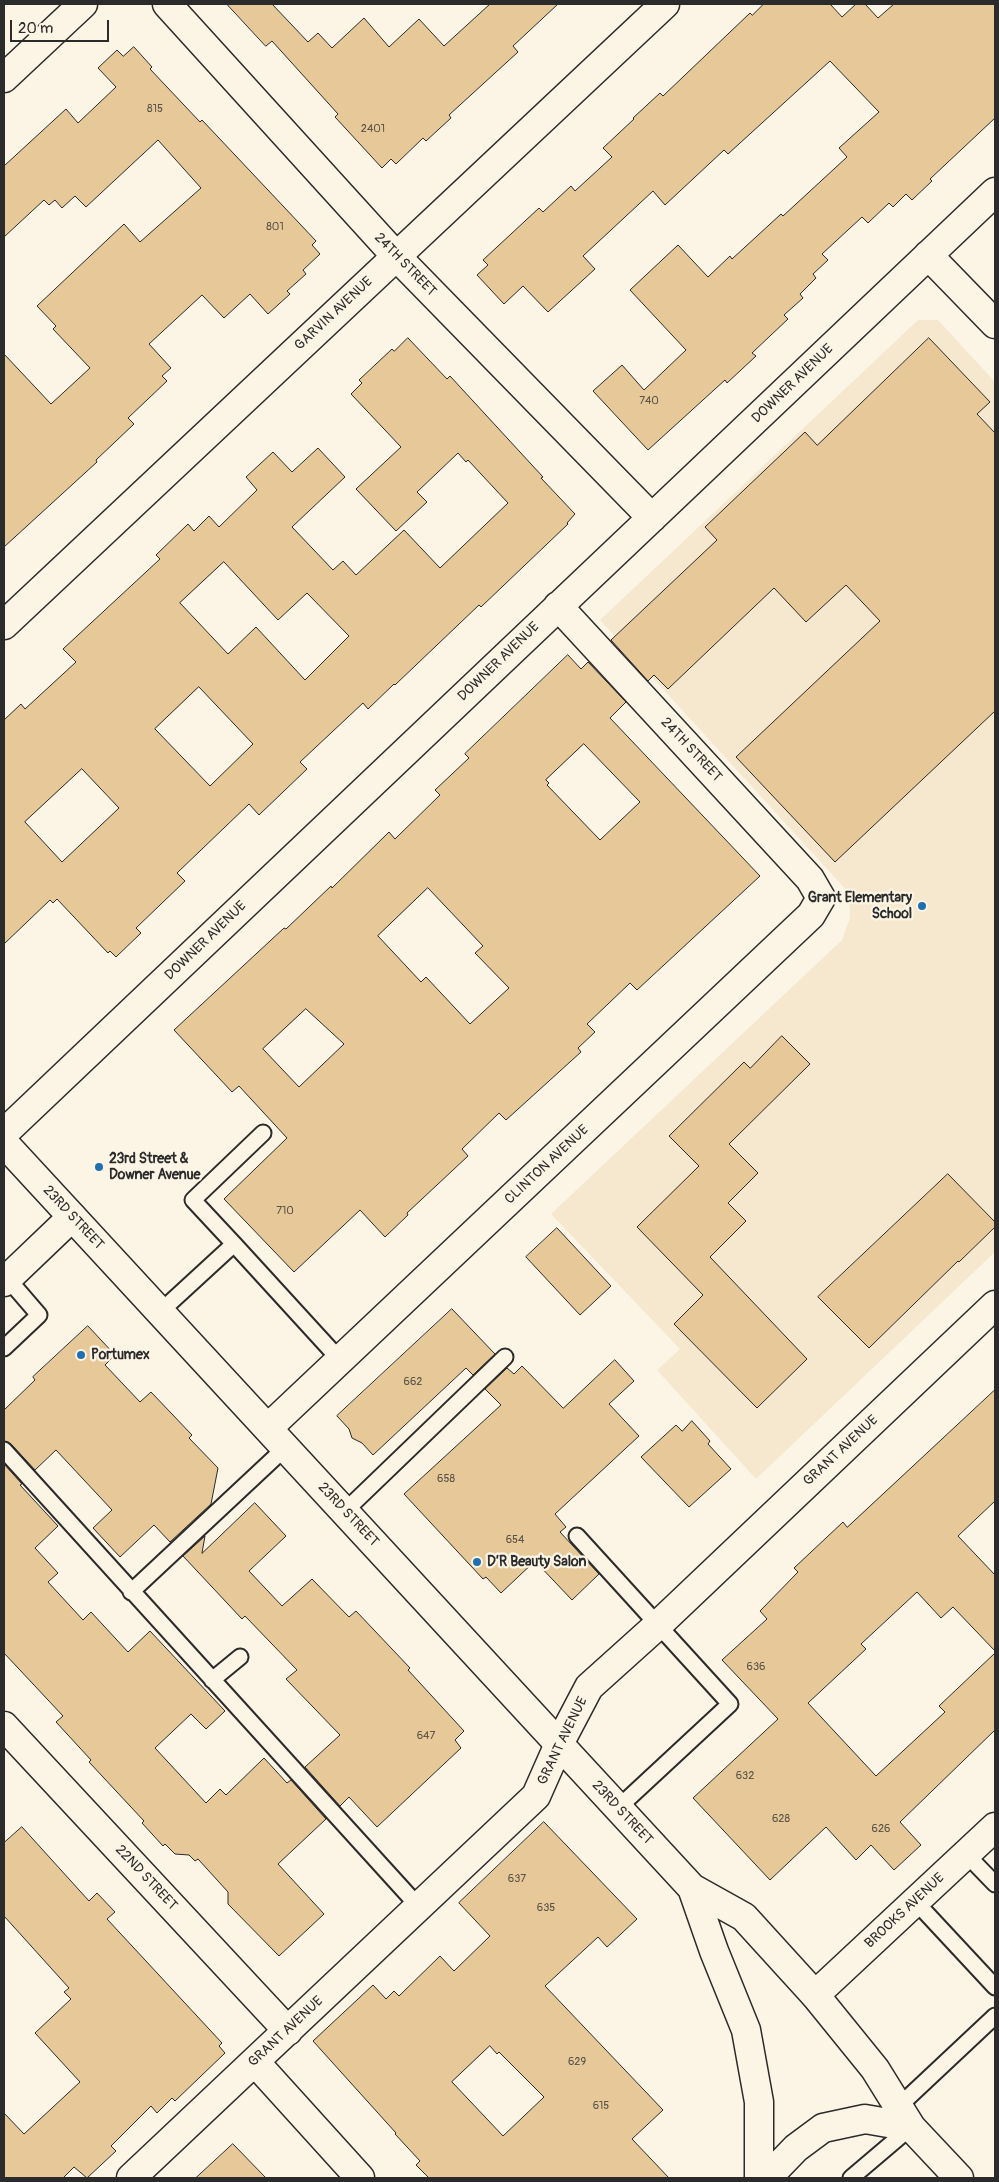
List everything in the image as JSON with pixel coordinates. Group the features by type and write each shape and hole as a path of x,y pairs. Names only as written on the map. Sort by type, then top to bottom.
{"street":[{"path":"4,78 83,4"},
{"name":"24TH STREET","path":"167,4 396,256 652,518"},
{"name":"GARVIN AVENUE","path":"4,625 665,4"},
{"name":"DOWNER AVENUE","path":"4,1133 995,192"},
{"path":"928,255 995,324"},
{"name":"24TH STREET","path":"558,606 810,879 821,898"},
{"name":"CLINTON AVENUE","path":"276,1438 340,1360 811,915 821,898"},
{"name":"23RD STREET","path":"4,1143 692,1888 744,1916 815,1994 875,2068 905,2117 958,2178"},
{"path":"6,1281 72,1217"},
{"name":"GRANT AVENUE","path":"131,2178 536,1796 559,1744 589,1687 659,1624 995,1305"},
{"name":"22ND STREET","path":"4,1726 288,2031"},
{"name":"BROOKS AVENUE","path":"815,1994 995,1827"},
{"name":"23RD STREET","path":"692,1888 714,1951 746,2030 759,2102 759,2178"},
{"path":"255,2062 360,2178"},
{"path":"767,2178 796,2148 823,2128 866,2119 905,2117"}],"lane":[{"path":"263,1133 193,1200 340,1360"},
{"path":"160,1312 234,1244"},
{"path":"4,1348 40,1315 6,1281"},
{"path":"344,1512 505,1357"},
{"path":"131,1592 276,1438"},
{"path":"4,1450 419,1907"},
{"path":"577,1536 730,1704 618,1808"},
{"path":"212,1680 240,1656"},
{"path":"966,1854 995,1884"},
{"path":"915,1901 995,1987"},
{"path":"851,2178 995,2016"}],"shaded area":[{"name":"Grant Elementary School","path":"918,320 938,320 995,382 995,1252 756,1479 657,1370 680,1349 551,1214 842,940 850,918 849,893 600,620"}],"building":[{"path":"227,4 272,4 308,42 318,33 332,48 364,18 389,47 419,19 444,46 490,4 558,4 513,46 518,52 449,115 451,118 426,141 423,138 396,164 391,159 382,168 335,117 338,114 272,41 266,46"},
{"path":"764,4 830,4 842,17 856,4 865,4 878,18 894,4 995,4 995,118 930,179 932,181 912,200 906,194 893,207 889,203 868,223 862,217 822,254 828,260 813,274 816,278 800,294 803,298 784,315 788,319 752,353 756,356 727,383 725,380 648,450 593,391 622,365 644,390 686,350 630,290 678,245 708,277 730,256 732,259 781,214 783,216 847,157 839,148 879,112 830,61 728,154 724,150 665,205 653,191 583,256 595,269 548,312 523,286 504,304 477,275 488,265 483,260 539,208 543,212 571,186 575,191 612,157 603,148 633,118 660,93 663,96 750,13 752,15"},
{"path":"134,47 152,67 150,69 200,122 202,120 316,241 312,245 320,254 303,270 306,274 287,291 290,294 268,314 250,294 224,318 202,295 149,344 171,368 162,376 167,381 128,418 134,424 96,460 97,462 4,547 4,354 51,404 90,368 53,329 56,326 37,306 124,224 140,242 201,188 158,140 86,207 75,196 62,208 55,200 49,205 44,200 4,237 4,166 66,109 78,123 116,87 98,68 117,50 123,56"},
{"path":"408,338 447,379 450,376 575,514 568,524 481,607 479,605 395,685 368,709 363,703 300,762 307,769 259,815 249,804 177,873 185,881 136,928 141,933 116,957 110,951 108,953 57,899 53,903 50,900 4,944 4,720 21,704 25,709 76,662 63,649 160,559 156,555 188,524 194,531 209,516 219,527 257,490 246,477 273,452 292,472 318,448 345,477 292,527 333,570 343,561 356,575 404,530 440,568 508,503 468,460 466,462 458,453 417,492 427,502 396,531 356,489 401,447 351,394 362,383 359,380 392,349 394,351","holes":["224,562 278,620 307,593 349,636 305,680 256,627 228,654 180,603","199,687 253,744 210,786 155,729","82,769 119,808 62,862 25,822"]},
{"path":"929,338 990,402 977,414 995,433 995,711 835,862 736,757 880,621 846,585 806,622 774,588 668,689 654,675 648,681 611,640 717,540 705,527 805,432 817,445"},
{"path":"568,655 581,669 588,662 626,702 610,718 760,876 637,990 630,983 587,1024 595,1032 578,1048 581,1052 506,1120 499,1113 462,1149 468,1156 407,1213 408,1215 385,1237 360,1210 294,1272 224,1199 287,1138 239,1086 232,1092 174,1030 284,928 286,929 331,886 332,888 389,832 395,839 440,795 435,790 469,758 465,754","holes":["584,744 640,802 600,840 547,785 549,783 546,780","428,888 483,946 475,953 509,988 470,1024 426,977 421,982 378,936","306,1009 344,1044 299,1087 263,1049"]},
{"path":"782,1036 810,1064 729,1144 758,1173 728,1203 746,1221 710,1257 807,1359 757,1408 674,1324 703,1295 637,1227 699,1166 669,1136 744,1062 750,1068"},
{"path":"948,1174 995,1222 995,1227 869,1348 818,1297"},
{"path":"557,1228 611,1286 580,1315 526,1257"},
{"path":"452,1309 495,1354 473,1375 466,1368 373,1455 362,1443 352,1438 349,1429 337,1416"},
{"path":"88,1326 115,1355 105,1365 140,1402 151,1392 192,1435 189,1438 218,1468 211,1504 170,1542 154,1525 120,1557 93,1528 112,1510 56,1450 35,1470 11,1444 4,1441 4,1410 35,1380 33,1377"},
{"path":"615,1360 634,1381 609,1404 639,1436 555,1514 566,1527 560,1532 599,1574 572,1600 535,1561 501,1593 486,1577 483,1579 404,1494 501,1405 485,1389 507,1368 514,1374 522,1366 563,1408"},
{"path":"995,1390 995,1501 958,1536 995,1575 995,1651 953,1607 941,1618 917,1592 861,1644 866,1649 808,1703 876,1776 945,1712 939,1706 995,1653 995,1730 900,1822 921,1845 894,1870 871,1845 856,1860 826,1827 770,1880 693,1798 778,1719 722,1660 767,1619 760,1611 798,1572 794,1568 843,1522 847,1527"},
{"path":"692,1421 710,1441 708,1444 731,1469 689,1507 641,1457 676,1425 682,1431"},
{"path":"4,1464 22,1484 20,1485 58,1526 35,1548 58,1573 48,1582 83,1620 91,1612 128,1652 150,1631 225,1711 206,1729 191,1714 155,1748 206,1803 220,1789 226,1795 264,1758 287,1783 291,1780 326,1819 278,1864 324,1914 279,1956 228,1904 228,1892 198,1859 195,1861 189,1855 175,1854 165,1844 163,1846 142,1823 144,1821 89,1762 91,1760 56,1722 63,1716 4,1653"},
{"path":"255,1503 286,1536 249,1571 282,1606 312,1579 349,1617 356,1611 410,1668 408,1670 464,1731 455,1740 461,1748 377,1827 349,1797 340,1806 305,1767 340,1735 286,1679 297,1670 245,1616 242,1619 183,1556 205,1536 202,1553"},
{"path":"544,1822 637,1919 607,1947 598,1937 545,1986 663,2110 632,2139 669,2178 429,2178 416,2165 420,2161 313,2041 373,1985 386,1999 394,1991 399,1996 440,1956 454,1971 490,1936 459,1903","holes":["490,2046 497,2054 499,2052 544,2097 503,2136 452,2082"]},
{"path":"22,1827 89,1901 97,1893 115,1912 107,1919 222,2043 219,2046 225,2053 175,2101 172,2098 157,2113 151,2106 111,2146 116,2151 87,2178 74,2167 63,2178 4,2178 4,2113 24,2134 80,2082 35,2033 71,1999 64,1992 69,1988 4,1916 4,1843"},
{"path":"233,2144 266,2178 196,2178"}],"place":[{"name":"Grant Elementary School","path":"922,906"},
{"name":"23rd Street & Downer Avenue","path":"99,1167"},
{"name":"Portumex","path":"81,1355"},
{"name":"D’R Beauty Salon","path":"477,1562"}]}
